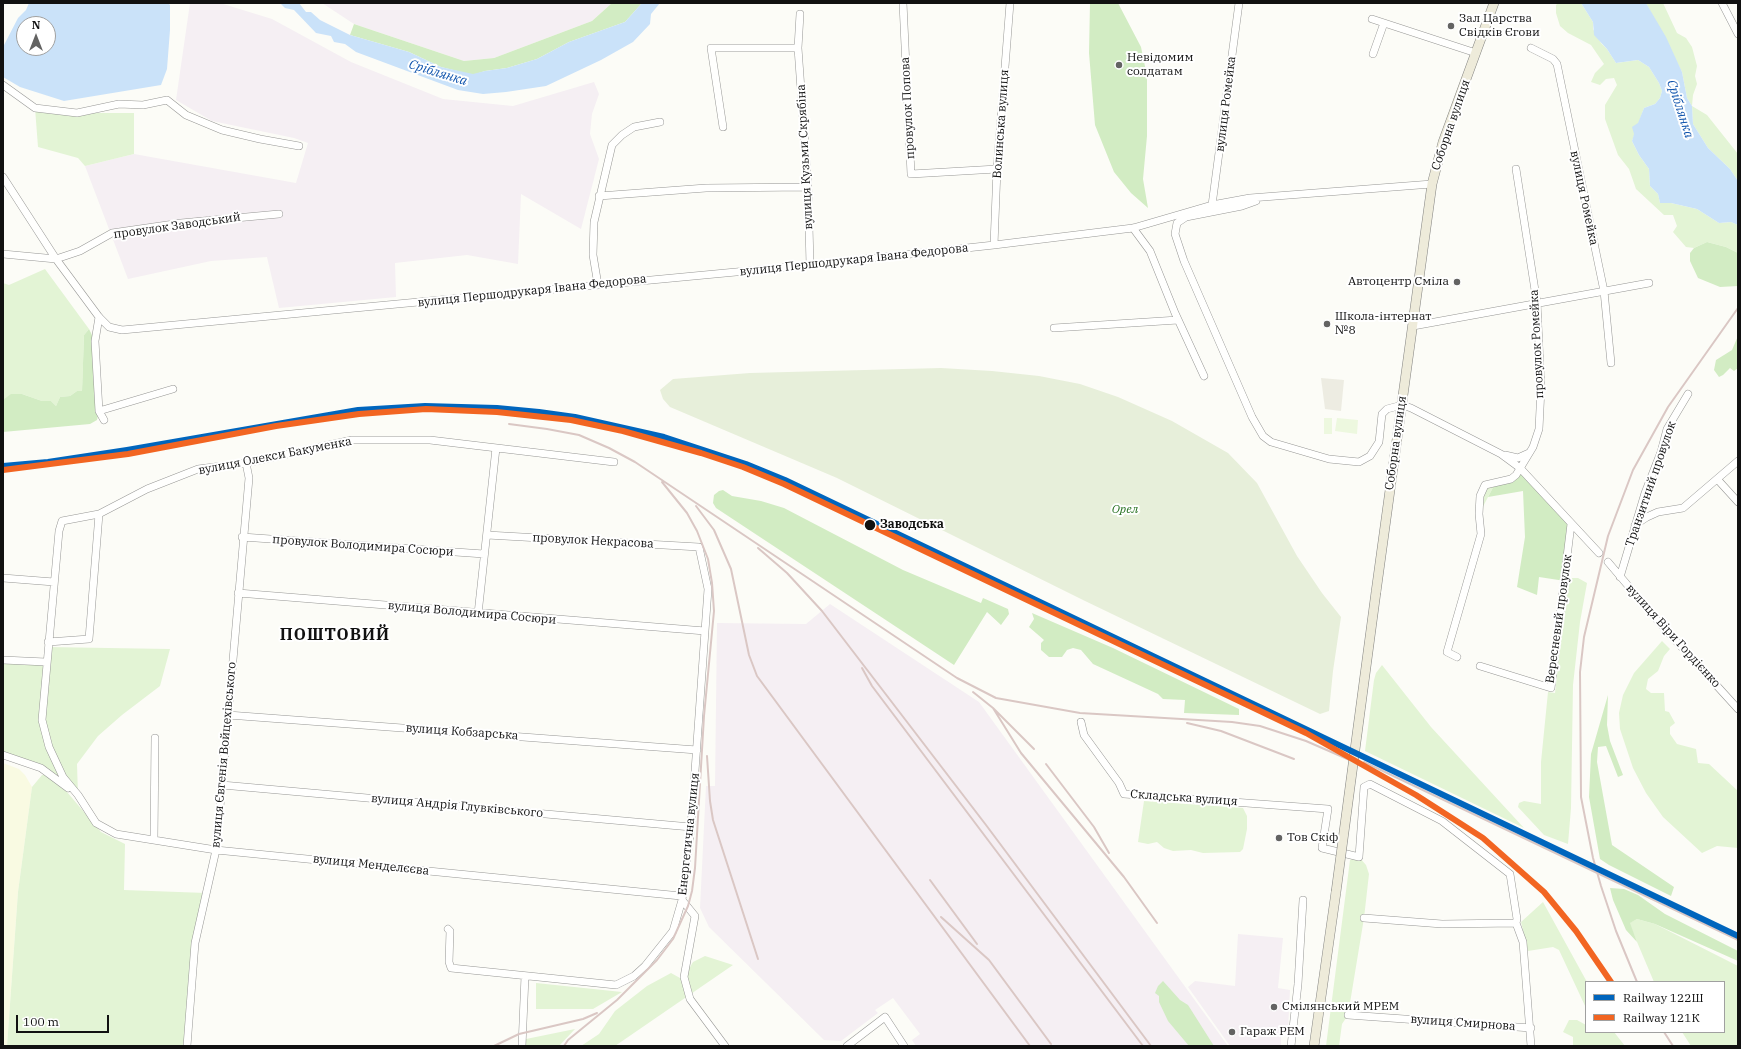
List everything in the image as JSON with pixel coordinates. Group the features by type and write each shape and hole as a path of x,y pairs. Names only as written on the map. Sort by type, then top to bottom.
{"main road":[{"name":"Соборна вулиця","path":"1314,1046 1432,184 1443,142 1494,3"}],"street":[{"name":"провулок Попова","path":"903,3 911,174 997,169"},
{"name":"Волинська вулиця","path":"994,245 997,169 1010,3"},
{"name":"вулиця Ромейка","path":"1212,205 1239,3"},
{"path":"1722,3 1738,34"},
{"name":"вулиця Кузьми Скрябіна","path":"800,14 798,48 808,188 810,265"},
{"path":"1372,19 1476,53"},
{"path":"1373,54 1384,23"},
{"path":"723,126 711,48 798,48"},
{"name":"вулиця Ромейка","path":"1532,48 1553,59 1556,64 1604,291 1611,362"},
{"path":"3,85 35,108 77,113 119,104 143,105 167,100 186,115 216,128 260,139 299,146"},
{"path":"598,285 593,254 594,222 612,145 622,135 634,127 660,122"},
{"name":"провулок Ромейка","path":"1516,169 1537,303 1541,388 1539,429 1530,452 1520,468"},
{"name":"вулиця Першодрукаря Івана Федорова","path":"3,177 56,259 99,318 109,327 122,330 810,265 994,245 1136,227 1169,216 1212,205"},
{"path":"1212,205 1268,196 1432,184"},
{"path":"599,196 706,188 808,188"},
{"path":"1268,196 1242,206 1186,217 1177,223 1175,234 1186,268 1252,416 1263,436 1271,442 1329,458 1359,462 1370,456 1379,442 1382,414 1387,409 1402,405 1411,408 1501,454 1520,468 1599,553"},
{"name":"провулок Заводський","path":"56,259 80,251 112,233 181,223 279,214"},
{"path":"1136,227 1150,251 1178,320 1204,376"},
{"path":"3,254 56,259"},
{"path":"1413,326 1649,283"},
{"path":"99,318 95,341 99,412 104,420"},
{"path":"1054,328 1178,320"},
{"path":"99,412 173,389"},
{"name":"Транзитний провулок","path":"1620,577 1635,525 1667,429 1688,394"},
{"name":"вулиця Олекси Бакуменка","path":"78,795 62,777 49,747 42,720 46,662 59,531 62,521 99,514 147,489 198,469 246,463 352,440 430,440 614,462"},
{"path":"478,614 496,448"},
{"path":"1501,454 1518,458 1530,452"},
{"path":"1635,525 1658,512 1683,508 1718,480 1738,461"},
{"name":"вулиця Євгенія Войцехівського","path":"187,1046 195,943 216,850 248,478 246,463"},
{"path":"1457,657 1447,652 1481,534 1479,514 1480,496 1485,485 1514,477 1520,468"},
{"path":"1718,480 1738,502"},
{"path":"48,642 89,639 99,514"},
{"name":"Вересневий провулок","path":"1480,666 1551,688 1571,524"},
{"name":"провулок Некрасова","path":"487,535 699,547"},
{"name":"провулок Володимира Сосюри","path":"242,537 484,554"},
{"name":"Енергетична вулиця","path":"448,929 450,931 448,962 451,968 616,985 634,976 645,966 674,930 682,898 691,827 708,589 699,547"},
{"name":"вулиця Віри Гордієнко","path":"1608,562 1738,709"},
{"path":"3,578 54,582"},
{"name":"вулиця Володимира Сосюри","path":"238,594 705,631"},
{"path":"3,660 46,662"},
{"name":"вулиця Кобзарська","path":"228,714 697,750"},
{"name":"Складська вулиця","path":"1081,722 1084,735 1118,782 1124,794 1328,810 1322,848 1359,857 1364,787 1370,784 1442,821 1510,874 1517,919 1516,924"},
{"path":"154,840 156,738"},
{"path":"3,755 41,768 78,795"},
{"name":"вулиця Андрія Глувківського","path":"222,785 691,827"},
{"name":"вулиця Менделєєва","path":"78,795 96,823 116,834 216,850 682,898"},
{"path":"682,898 695,916 684,977 690,999 725,1046"},
{"path":"1291,1046 1298,984 1303,900"},
{"path":"1364,918 1442,924 1516,924 1523,942 1531,1028 1531,1046"},
{"path":"522,1046 525,976"},
{"name":"вулиця Смирнова","path":"1348,1015 1531,1028"},
{"path":"847,1046 885,1017 904,1046"}],"shaded area":[{"path":"190,3 220,3 272,19 351,62 443,99 513,106 594,82 599,94 592,114 590,134 599,159 581,229 521,194 518,264 467,255 395,263 396,297 279,308 267,257 211,261 128,279 85,166 134,154 296,183 308,143 294,138 212,121 176,100"},
{"path":"322,3 612,3 592,21 494,58 464,61 354,24"},
{"path":"1321,378 1344,380 1341,411 1325,409"},
{"path":"830,604 979,702 1228,1046 916,1046 912,1040 920,1034 893,998 875,1010 878,1013 841,1041 824,1040 709,927 700,908 706,786 715,786 717,623 806,624"},
{"path":"1238,934 1283,938 1278,988 1290,990 1288,1030 1281,1029 1281,1046 1230,1046 1188,987 1195,981 1235,986"}],"green space":[{"path":"612,3 642,3 625,22 569,42 537,59 507,68 485,71 473,75 441,67 409,52 350,35 354,24 464,61 494,58 592,21"},
{"path":"1090,3 1118,3 1141,47 1147,76 1147,136 1143,179 1148,208 1131,193 1114,172 1095,125 1089,53"},
{"path":"1558,3 1581,3 1593,22 1593,29 1601,43 1616,63 1638,60 1649,67 1662,91 1660,98 1655,104 1644,108 1632,141 1639,155 1649,169 1650,186 1658,194 1660,203 1671,203 1697,209 1719,223 1731,222 1738,225 1738,253 1726,247 1707,242 1694,248 1686,247 1673,232 1677,226 1673,215 1664,215 1636,189 1629,169 1618,155 1605,119 1605,105 1617,85 1614,78 1606,79 1600,85 1591,82 1595,73 1604,64 1591,45 1568,33 1560,26 1556,13 1556,5"},
{"path":"1646,3 1663,3 1677,33 1686,38 1692,47 1697,66 1695,76 1697,84 1693,95 1692,106 1687,98 1682,72"},
{"path":"1692,106 1707,115 1738,154 1738,181 1730,169 1708,148 1693,124"},
{"path":"35,108 77,113 134,113 134,154 85,166 78,158 38,147"},
{"path":"1707,242 1726,247 1738,253 1738,286 1720,287 1698,278 1690,261 1690,253 1694,248"},
{"path":"45,269 89,329 84,335 82,392 77,391 70,396 60,397 56,406 51,401 42,401 22,394 3,400 3,283 9,285"},
{"path":"89,329 95,341 99,411 97,420 90,424 3,432 3,400 11,394 22,394 42,401 51,401 56,406 60,397 70,396 77,391 82,391 84,335"},
{"path":"1738,336 1738,368 1734,371 1730,368 1719,377 1714,370 1716,360 1732,350"},
{"name":"Орел","path":"941,368 1039,376 1080,384 1118,397 1172,421 1228,453 1257,483 1297,556 1322,593 1341,617 1329,711 1320,714 1083,600 837,478 670,407 663,399 660,390 673,379 750,373"},
{"path":"1324,418 1332,418 1332,434 1324,434"},
{"path":"1337,418 1358,420 1357,434 1335,431"},
{"path":"1519,470 1571,524 1565,581 1539,577 1537,595 1517,587 1525,537 1523,491 1488,497 1496,482 1511,479"},
{"path":"1496,482 1479,514 1485,485"},
{"path":"723,490 732,496 761,501 784,508 903,570 981,603 983,598 1008,609 1009,614 1001,625 987,612 954,665 716,508 713,503 714,495"},
{"path":"1568,578 1578,578 1587,583 1580,622 1573,685 1571,808 1568,844 1544,835 1518,807 1519,803 1524,801 1541,804 1541,762 1548,692 1555,693"},
{"path":"1032,613 1113,648 1239,709 1239,715 1184,713 1185,700 1163,699 1158,694 1093,664 1081,650 1073,648 1067,650 1062,657 1049,657 1041,650 1041,643 1044,640 1029,627 1034,619"},
{"path":"1662,641 1670,649 1664,656 1658,671 1648,679 1646,689 1651,693 1664,693 1665,711 1669,712 1675,723 1670,727 1670,734 1677,744 1696,749 1698,763 1709,764 1738,791 1738,848 1717,846 1702,853 1663,817 1646,793 1633,768 1620,729 1619,713 1623,695 1634,673"},
{"path":"47,647 170,649 160,686 122,715 98,736 77,764 78,795 41,768 3,755 3,660 45,662"},
{"path":"1382,665 1431,727 1524,828 1365,751 1374,680 1376,673"},
{"path":"1608,695 1607,725 1610,741 1623,775 1618,777 1606,746 1598,747 1597,762 1612,845 1674,887 1671,896 1600,859 1589,797 1591,754"},
{"path":"3,763 19,769 25,775 32,787 18,892 7,1046 3,1046"},
{"path":"42,775 45,775 67,792 101,832 125,844 124,890 206,893 198,923 187,1046 7,1046 18,892 32,787"},
{"path":"1144,801 1243,808 1247,816 1247,829 1243,849 1240,852 1203,853 1191,850 1173,851 1164,848 1157,842 1148,844 1138,842"},
{"path":"1359,857 1366,865 1369,874 1364,918 1348,1015 1342,1024 1339,1046 1326,1046 1350,860"},
{"path":"1610,888 1624,889 1638,895 1665,914 1738,951 1738,961 1655,924 1637,919 1630,923 1637,942 1626,930 1613,900"},
{"path":"1543,902 1586,981 1585,981 1585,1006 1559,950 1553,947 1528,951 1521,922"},
{"path":"1637,919 1655,924 1738,966 1738,1046 1691,1046 1683,1033 1725,1033 1725,981 1654,981 1629,923"},
{"path":"705,956 733,965 615,1046 581,1046 599,1034 615,1011 647,986 671,973 680,978 684,977 693,962"},
{"path":"1163,981 1180,1000 1188,1005 1214,1046 1189,1046 1168,1021 1159,1002 1159,996 1155,993 1158,986"},
{"path":"536,983 622,992 593,1009 536,1009"},
{"path":"1569,1020 1577,1020 1585,1024 1585,1033 1615,1033 1625,1046 1573,1046 1573,1037 1563,1032"},
{"path":"575,1029 559,1046 526,1046 526,1039"}],"water":[{"path":"29,3 168,3 170,5 170,30 167,69 161,85 64,101 20,87 3,77 3,47 16,22 16,56 56,56 56,16 20,16 26,10"},
{"name":"Сріблянка","path":"280,3 299,3 306,12 311,12 320,20 350,35 409,52 441,67 473,74 507,68 537,59 569,42 625,22 642,3 660,3 651,14 650,24 633,42 601,60 546,86 483,94 458,90 356,52 345,44 334,42 331,36 316,33 294,10 285,8"},
{"name":"Сріблянка","path":"1581,3 1646,3 1666,37 1682,72 1687,98 1692,106 1693,124 1708,148 1730,169 1738,181 1738,225 1731,222 1719,223 1697,209 1671,203 1660,203 1658,194 1650,186 1649,169 1639,155 1632,141 1634,134 1632,127 1638,123 1644,108 1655,104 1660,98 1662,91 1659,83 1649,67 1638,60 1616,63 1607,49 1594,35 1593,22"}],"railway":[{"path":"1637,981 1616,931 1601,886 1593,858 1581,797 1580,672 1584,637 1608,536 1633,470 1668,407 1738,308"},
{"path":"509,424 579,435 609,448 635,462 957,678 996,698 1080,713 1232,722 1260,726 1306,741 1368,768"},
{"path":"564,1046 568,1040 617,1000 657,960 673,939 688,906 692,891 695,868 704,716 714,611 712,583 708,559 697,531 687,513 662,482"},
{"path":"696,506 714,530 731,569 749,655 757,676 1030,1046"},
{"path":"758,548 787,573 822,611 986,825 1151,1046"},
{"path":"862,668 872,686 1143,1046"},
{"path":"973,692 993,708 1034,749"},
{"path":"993,708 1021,753 1124,877 1157,923"},
{"path":"1187,723 1221,731 1294,759"},
{"path":"1306,733 1337,749"},
{"path":"707,756 710,801 713,820 758,959"},
{"path":"1364,762 1738,940"},
{"path":"1046,764 1094,827 1109,853"},
{"path":"930,880 977,944"},
{"path":"941,917 989,960 1051,1044"},
{"path":"494,1046 519,1034 583,1019 597,1013"},
{"path":"1665,1033 1673,1046"}],"rail line":[{"name":"122Ш","path":"3,466 48,462 127,450 358,410 425,406 497,408 539,412 575,417 664,437 746,464 785,480 1738,936"},
{"name":"121К","path":"3,470 128,454 276,426 359,414 426,409 497,412 571,420 623,431 701,453 743,467 784,484 1258,710 1306,733 1416,795 1483,838 1544,892 1576,931 1610,981"}],"place":[{"name":"Зал Царства Свідків Єгови","path":"1451,26"},
{"name":"Невідомим солдатам","path":"1119,65"},
{"name":"Автоцентр Сміла","path":"1457,282"},
{"name":"Школа-інтернат №8","path":"1327,324"},
{"name":"Заводська","path":"870,525"},
{"name":"Тов Скіф","path":"1279,838"},
{"name":"Смілянський МРЕМ","path":"1274,1007"},
{"name":"Гараж РЕМ","path":"1232,1032"}],"district":[{"name":"ПОШТОВИЙ","path":"335,635"}]}
